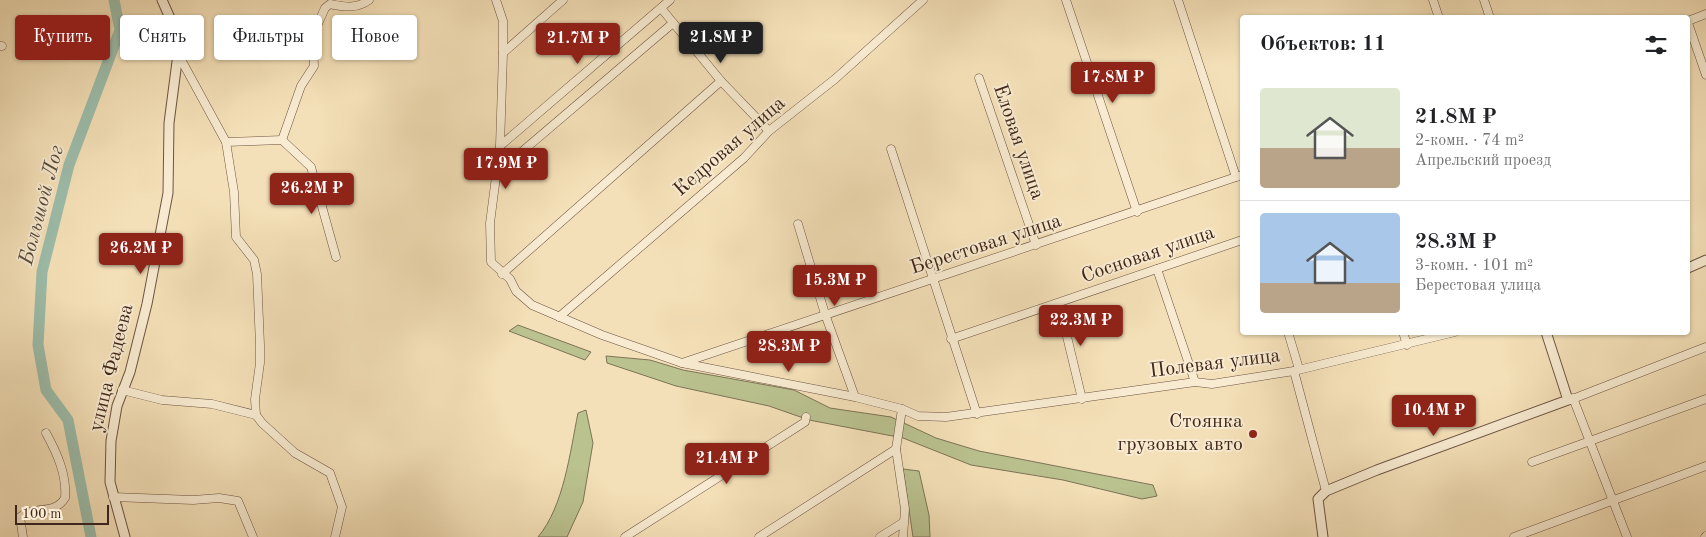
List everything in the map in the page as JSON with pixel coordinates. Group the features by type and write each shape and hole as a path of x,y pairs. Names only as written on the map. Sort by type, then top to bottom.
{"street":[{"name":"улица Фадеева","path":"162,0 169,15"},
{"path":"282,140 301,86 314,66 313,47 316,28 325,8 330,4 346,8 363,5 369,0"},
{"name":"Полевая улица","path":"496,0 502,21 503,53 500,146 490,223 491,262 502,274 510,279 516,291 532,305 558,318 682,363 724,373 855,396 902,409 918,416 946,417 1195,382 1212,384 1297,370 1444,335"},
{"path":"503,53 563,0"},
{"path":"500,146 670,0"},
{"name":"Кедровая улица","path":"558,318 744,158 769,131 835,79 923,0"},
{"path":"1066,0 1137,212"},
{"path":"1178,0 1239,176"},
{"path":"1433,0 1438,15"},
{"path":"1484,0 1489,15"},
{"path":"661,8 721,81 769,131"},
{"path":"1690,21 1706,14"},
{"path":"505,166 673,23"},
{"path":"1690,28 1706,75"},
{"name":"улица Фадеева","path":"125,537 109,477 111,441 122,390 130,372 161,239 168,194 169,123 177,60"},
{"path":"181,60 226,142 234,192 236,237 254,260 257,274 260,363 255,399 256,415 262,423 295,453 330,474 342,508 335,537"},
{"name":"Еловая улица","path":"979,78 1036,246"},
{"path":"502,274 721,81"},
{"path":"226,142 282,140 311,168 336,257"},
{"path":"891,149 951,339 977,414"},
{"name":"Берестовая улица","path":"682,363 825,314 1036,246 1239,176"},
{"path":"798,224 825,314 855,396"},
{"name":"Сосновая улица","path":"951,339 1240,241"},
{"path":"1690,267 1706,260"},
{"path":"1157,270 1195,382"},
{"path":"1056,304 1063,320 1082,399"},
{"path":"1289,335 1326,491"},
{"path":"1404,335 1407,344"},
{"path":"1547,335 1571,400 1627,537"},
{"path":"1323,537 1318,499 1326,491 1377,470 1571,400 1706,347"},
{"path":"122,390 162,400 212,404 256,415"},
{"path":"1532,462 1706,399"},
{"path":"902,409 896,449 905,509 903,537"},
{"path":"625,537 805,422 806,417"},
{"path":"23,537 20,517 24,513 56,507 65,498 64,477 54,445 46,433"},
{"path":"759,537 896,449"},
{"path":"1514,537 1706,466"},
{"path":"113,497 193,500 220,498 238,501 253,537"},
{"path":"880,537 904,522"}],"green space":[{"path":"518,325 591,352 585,360 509,331"},
{"path":"606,356 650,360 683,370 794,390 830,408 891,417 936,438 979,451 1153,485 1157,496 1142,499 1063,480 971,465 903,438 809,420 769,406 676,386 607,363"},
{"path":"586,410 593,443 583,502 567,537 538,537 547,524 560,494 569,461 578,413"},
{"path":"903,469 919,471 929,515 930,537 913,537"}],"waterway":[{"name":"Большой Лог","path":"91,537 68,420 46,390 38,345 42,272 69,165 120,30 114,0"}],"place":[{"name":"Стоянка грузовых авто","path":"1253,434"}]}
